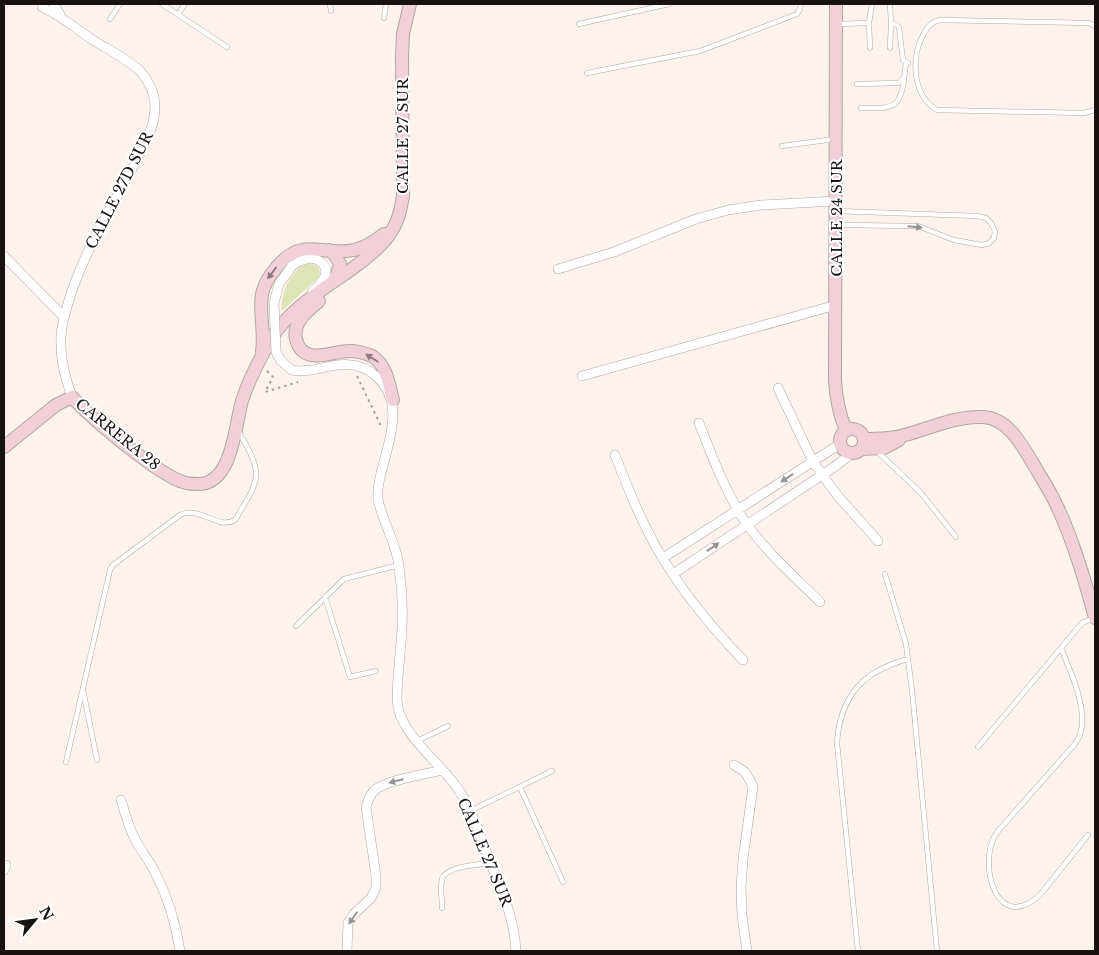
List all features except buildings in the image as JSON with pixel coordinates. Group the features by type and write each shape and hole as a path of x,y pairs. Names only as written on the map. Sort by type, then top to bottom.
{"street":[{"name":"CALLE 27D SUR","path":"54,4 60,15"},
{"name":"CALLE 27 SUR","path":"252,374 278,328 291,313 371,254 384,242 395,225 403,196 403,34 410,4"},
{"name":"CALLE 24 SUR","path":"836,4 836,398 846,430"},
{"name":"CALLE 27D SUR","path":"42,5 128,61 141,72 149,84 154,97 155,111 146,141 90,246 76,279 64,317"},
{"path":"558,269 614,252 696,219 728,210 761,205 836,206"},
{"path":"262,356 261,296 268,277 289,255 297,250 311,249 343,252 355,250 367,245 387,232 398,217"},
{"path":"311,249 298,258 279,284 274,304 276,352 281,361 292,370 313,370 337,364 360,366 378,378 393,400"},
{"path":"329,250 340,264 333,282"},
{"path":"371,254 300,319 295,333 300,348 316,356 350,351 360,352 372,357 385,370 393,400"},
{"path":"4,256 64,317"},
{"path":"291,313 324,278 326,272 324,265 314,258 306,259 292,266"},
{"path":"582,376 836,304"},
{"name":"CARRERA 28","path":"64,317 61,336 61,356 65,377 72,397 83,409 154,467 185,483 202,484 213,478 230,455 242,401 252,374"},
{"path":"778,388 813,462 858,520 878,541"},
{"path":"4,447 56,406 72,397"},
{"name":"CALLE 27 SUR","path":"393,400 392,426 378,490 378,501 399,565 402,625 397,699 399,713 417,741 457,787 470,811 490,864 510,909 516,951"},
{"path":"859,447 857,430 846,430 841,436 840,444 847,452 967,417 985,417 996,420 1008,428 1019,441 1055,502 1093,602 1095,618"},
{"path":"699,423 738,510 747,525 771,554 820,602"},
{"path":"673,574 822,475 859,447 876,449 892,445 905,435"},
{"path":"662,558 840,444"},
{"path":"615,455 632,498 662,558 711,626 743,660"},
{"path":"734,765 745,772 753,786 741,888 742,916 747,951"},
{"path":"347,951 348,923 354,914 371,898 376,888 366,807 370,796 375,789 386,784 443,770"},
{"path":"121,800 133,836 155,872 168,902 178,934 180,951"}],"lane":[{"path":"110,19 120,4"},
{"path":"162,4 227,47"},
{"path":"178,14 185,4"},
{"path":"330,4 331,11"},
{"path":"384,18 386,4"},
{"path":"579,24 669,4"},
{"path":"587,73 700,51 797,14 801,4"},
{"path":"870,48 869,23 872,4"},
{"path":"890,4 890,48"},
{"path":"1095,26 1089,23 934,21 928,26 919,42 914,64 917,82 925,98 937,110 1084,113 1095,110"},
{"path":"836,24 869,23"},
{"path":"861,108 886,108 898,102 902,93 906,63 903,60 899,28 891,23"},
{"path":"906,63 914,64"},
{"path":"858,84 898,83 904,78"},
{"path":"782,146 836,138"},
{"path":"836,206 977,216 986,218 995,231 994,238 989,243 982,245 942,236 932,230 918,226 836,225"},
{"path":"66,762 113,565 186,512 193,512 225,524 231,523 236,519 256,476 249,451 236,428"},
{"path":"876,449 921,493 956,537"},
{"path":"296,626 344,578 399,565"},
{"path":"885,574 905,636 937,951"},
{"path":"325,597 350,677 376,671"},
{"path":"978,747 1082,624 1095,618"},
{"path":"1062,648 1080,701 1081,731 1074,745 992,840 990,869 998,898 1005,905 1015,908 1031,903 1040,895 1088,835"},
{"path":"858,951 837,743 838,728 848,700 863,680 882,667 908,659"},
{"path":"83,689 97,760"},
{"path":"417,741 448,726"},
{"path":"470,811 552,771"},
{"path":"520,787 563,882"},
{"path":"442,908 442,880 445,874 465,867 490,864"}],"path":[{"path":"266,371 273,377 265,392 278,388"},
{"path":"352,372 358,378 383,430"}],"green space":[{"path":"310,263 317,266 320,273 319,277 282,311 285,289 292,275"}]}
